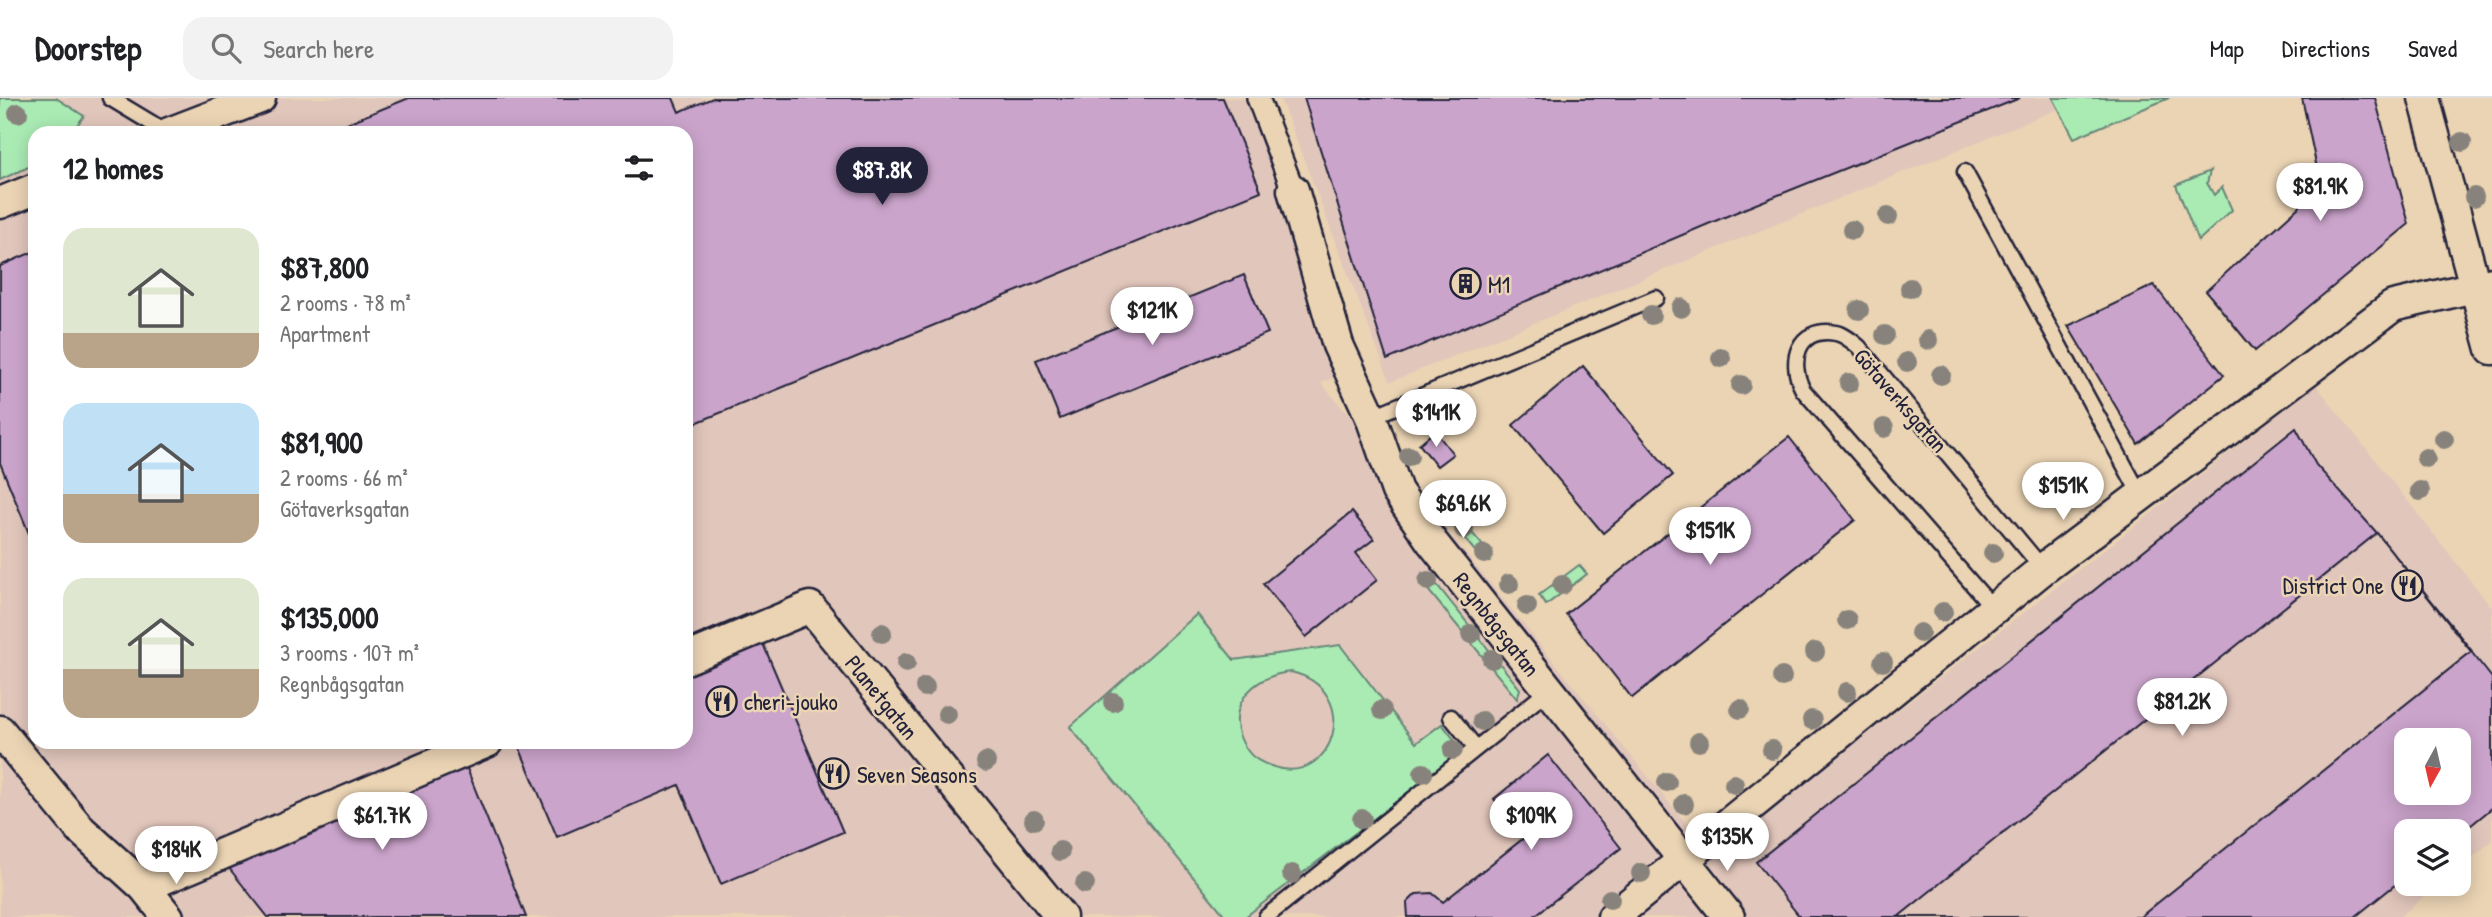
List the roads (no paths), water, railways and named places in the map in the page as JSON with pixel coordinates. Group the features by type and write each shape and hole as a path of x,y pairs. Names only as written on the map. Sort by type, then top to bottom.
{"street":[{"path":"187,126 260,98"},
{"name":"Regnbågsgatan","path":"1258,98 1293,190 1338,345 1371,417 1397,491 1433,542 1729,917"},
{"path":"2424,98 2484,284 2492,349"},
{"path":"0,203 28,191"},
{"path":"1613,917 2043,569 2393,306 2484,284"},
{"name":"Planetgatan","path":"693,656 810,607 1061,917"},
{"path":"0,732 81,830 144,887 168,917"},
{"path":"144,887 470,749"}],"lane":[{"path":"110,98 157,126"},
{"path":"1965,172 2141,496"},
{"path":"1371,417 1656,298"},
{"name":"Götaverksgatan","path":"1994,609 1803,390 1795,375 1794,359 1804,341 1818,333 1839,333 1859,347 2043,569"},
{"path":"1266,917 1549,690"},
{"path":"1451,717 1476,748"}],"place":[{"name":"M1","path":"1465,284"},
{"name":"District One","path":"2407,585"},
{"name":"cheri-jouko","path":"721,701"},
{"name":"Seven Seasons","path":"834,774"}]}
